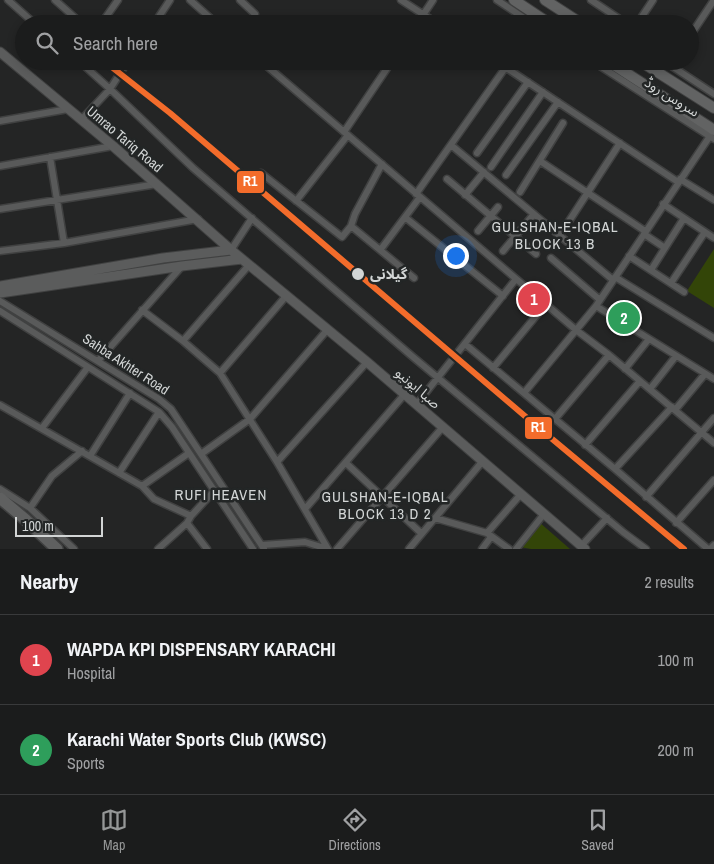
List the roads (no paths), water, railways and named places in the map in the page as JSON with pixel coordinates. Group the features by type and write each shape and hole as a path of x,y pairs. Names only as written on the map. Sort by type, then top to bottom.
{"highway":[{"path":"0,498 56,549"}],"main road":[{"path":"514,0 521,10 531,15"},
{"path":"545,0 568,15"},
{"name":"Umrao Tariq Road","path":"0,52 15,65"},
{"name":"Umrao Tariq Road","path":"21,70 198,219 231,250"},
{"path":"621,70 713,135"},
{"path":"655,70 713,105"},
{"path":"0,293 17,286 163,258 231,250"},
{"name":"صبا ایونیو","path":"231,250 367,362 583,548"},
{"path":"0,286 17,286 182,266 245,262"}],"street":[{"path":"8,0 26,15"},
{"path":"55,0 63,3 74,15"},
{"path":"107,15 118,0"},
{"path":"160,15 170,0"},
{"path":"190,0 208,15"},
{"path":"240,0 253,15"},
{"path":"401,0 423,14 433,0"},
{"path":"497,0 521,10 525,15"},
{"path":"591,0 614,15"},
{"path":"643,15 653,0"},
{"path":"699,22 714,0"},
{"path":"89,70 192,168 646,549"},
{"path":"81,120 110,89 122,70"},
{"path":"272,70 576,330 625,368 714,443"},
{"path":"296,201 346,134 386,70"},
{"path":"381,249 406,218 451,144 504,70"},
{"path":"515,70 528,82 620,143 714,200"},
{"name":"سروس روڈ","path":"607,70 713,135"},
{"path":"679,70 714,94"},
{"path":"477,153 528,82"},
{"path":"491,167 543,92"},
{"path":"506,175 558,102"},
{"path":"0,121 68,109"},
{"path":"520,192 563,124"},
{"path":"524,393 596,306 679,180 713,135"},
{"path":"560,235 620,143"},
{"path":"451,144 614,278 714,338"},
{"path":"0,166 113,146"},
{"path":"50,158 64,243"},
{"path":"540,161 665,248"},
{"path":"261,173 342,237 351,226 355,214 382,164"},
{"path":"465,195 484,172"},
{"path":"447,179 536,254"},
{"path":"0,209 56,202 157,184"},
{"path":"663,204 714,238"},
{"path":"478,231 498,207"},
{"path":"502,251 534,214"},
{"path":"231,250 252,218"},
{"path":"406,218 503,296"},
{"path":"651,270 684,218"},
{"path":"0,251 64,243 198,219"},
{"path":"351,226 414,278"},
{"path":"672,283 705,232"},
{"path":"629,256 684,292"},
{"path":"551,258 600,300"},
{"path":"183,341 245,262"},
{"path":"98,361 182,266"},
{"path":"416,405 516,279"},
{"path":"220,374 286,295"},
{"name":"Sahba Akhter Road","path":"0,300 159,399 171,410 263,547"},
{"path":"493,368 546,304"},
{"path":"596,306 714,380"},
{"path":"142,310 183,341 220,374 277,462 328,549"},
{"name":"Sahba Akhter Road","path":"0,311 130,392 166,418 253,549"},
{"path":"201,454 250,419 328,329"},
{"path":"625,368 649,339"},
{"path":"465,344 615,469 676,523 709,549 714,544"},
{"path":"555,419 609,355"},
{"path":"650,389 676,356"},
{"path":"277,462 367,362"},
{"path":"42,428 88,367"},
{"path":"615,469 705,374"},
{"path":"585,444 640,381"},
{"path":"90,456 130,392"},
{"path":"305,509 404,395"},
{"path":"0,405 142,486 154,499 191,516"},
{"path":"119,473 159,412"},
{"path":"646,497 714,418"},
{"path":"337,549 442,428"},
{"path":"30,508 52,476 82,451"},
{"path":"142,486 189,453"},
{"path":"409,549 482,462"},
{"path":"346,463 421,533"},
{"path":"676,523 714,480"},
{"path":"0,489 30,508 74,549"},
{"path":"158,549 187,523 214,491"},
{"path":"482,549 489,535 521,494"},
{"path":"516,549 544,514"},
{"path":"435,518 489,535 507,549"},
{"path":"583,548 607,518"},
{"path":"187,523 207,549"},
{"path":"302,542 306,549"},
{"path":"263,547 302,542 328,549"}],"place":[{"name":"گیلانی","path":"358,274"},
{"name":"WAPDA KPI DISPENSARY KARACHI","path":"534,299"},
{"name":"Karachi Water Sports Club (KWSC)","path":"624,318"}],"district":[{"name":"GULSHAN-E-IQBAL BLOCK 13 B","path":"555,236"},
{"name":"RUFI HEAVEN","path":"221,495"},
{"name":"GULSHAN-E-IQBAL BLOCK 13 D 2","path":"385,506"}]}
